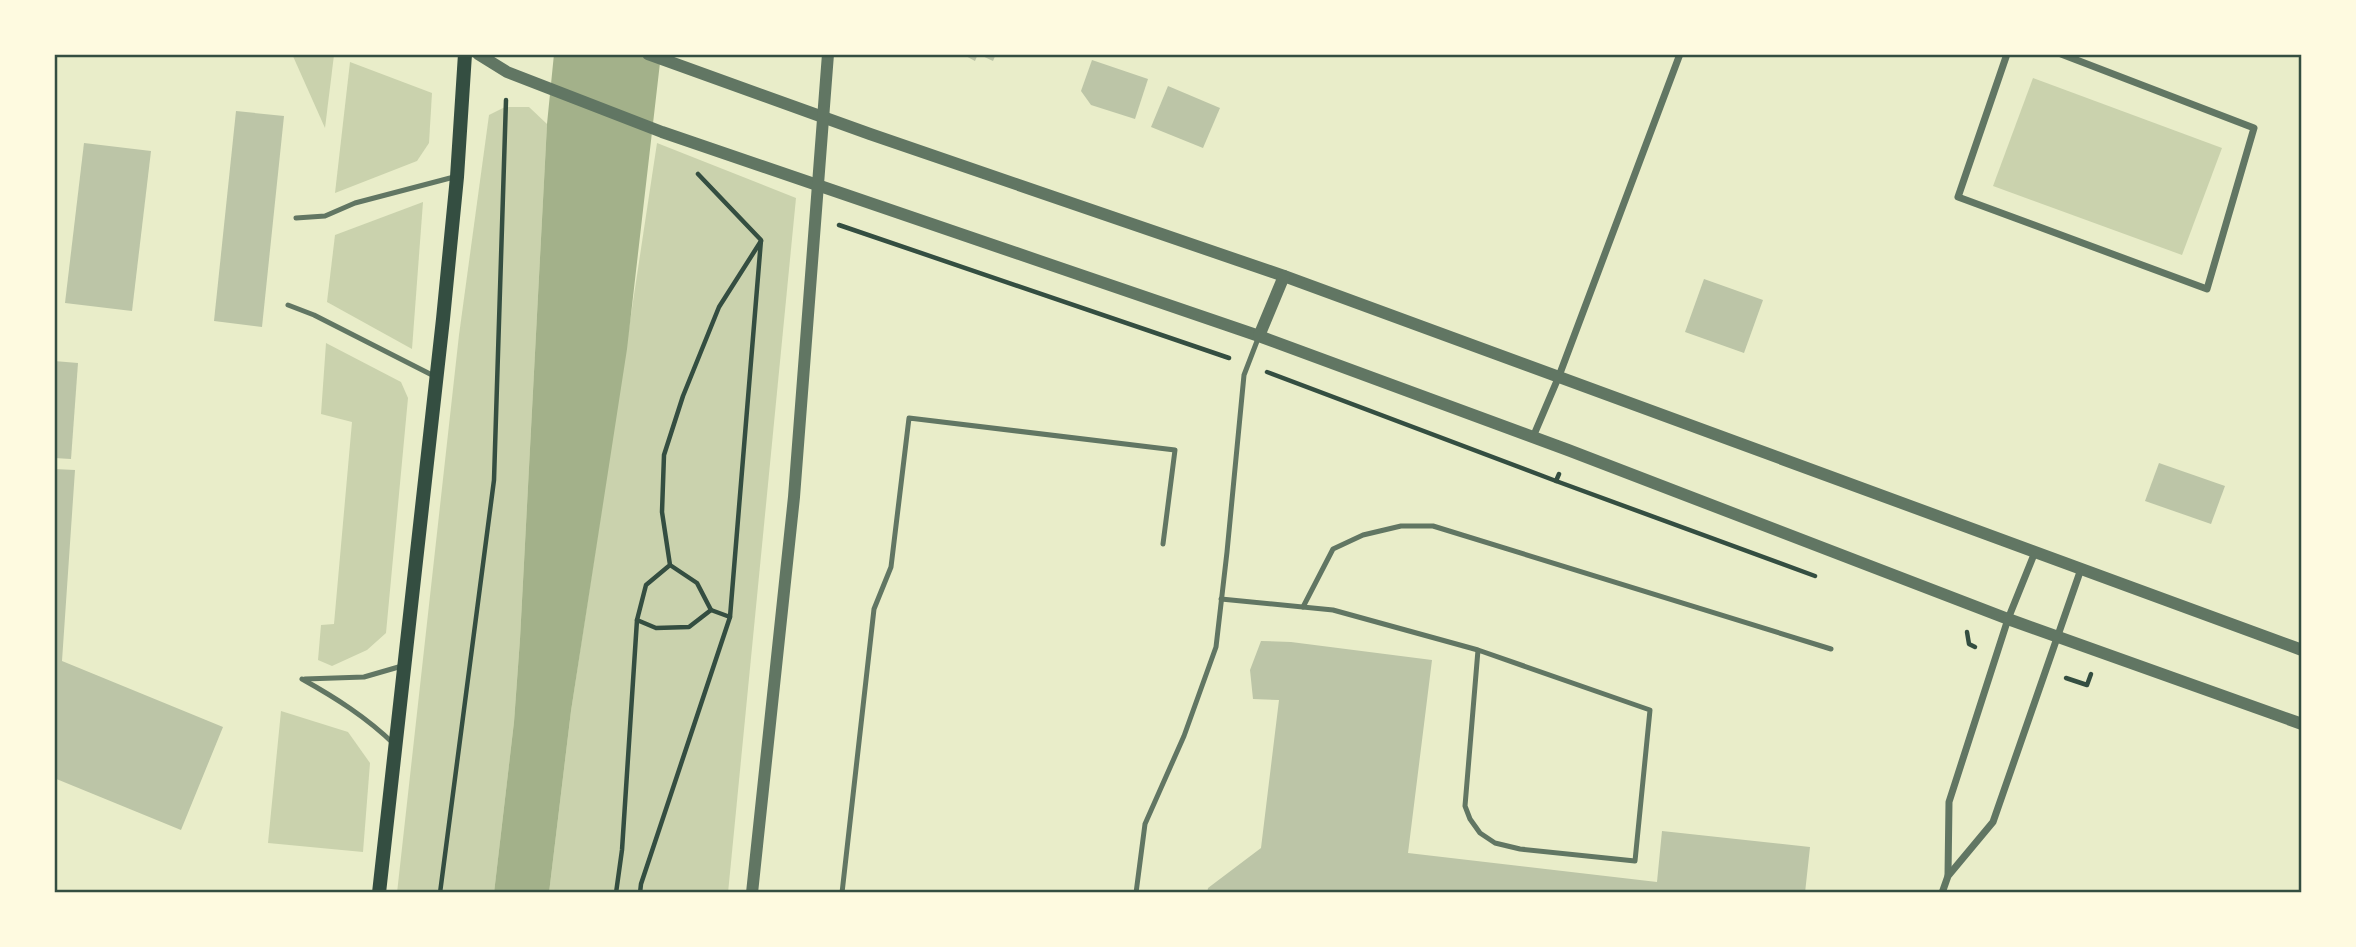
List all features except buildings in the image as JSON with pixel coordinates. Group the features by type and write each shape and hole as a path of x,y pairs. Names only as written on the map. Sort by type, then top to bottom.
{"main road":[{"path":"379,893 457,177 465,54"}],"street":[{"path":"478,54 513,75 662,132 1259,335 2008,619 2302,724"},
{"path":"648,54 1284,276 2302,650"},
{"path":"752,893 794,497 828,54"},
{"path":"1533,437 1559,376 1680,54"},
{"path":"2007,54 1958,197 2207,289 2253,128 2061,54"},
{"path":"1259,335 1284,276"},
{"path":"1942,893 1948,876 1949,802 2008,619 2035,552"},
{"path":"1948,876 1993,822 2081,569"}],"lane":[{"path":"296,218 325,216 355,203 457,177"},
{"path":"288,305 314,315 436,378"},
{"path":"1136,893 1145,824 1184,736 1216,648 1244,374 1259,335"},
{"path":"842,893 874,609 891,567 909,418 1175,450 1164,544"},
{"path":"1303,607 1333,550 1363,535 1401,526 1433,526 1831,649"},
{"path":"1222,599 1333,610 1478,650 1650,710 1635,861 1520,849 1495,844 1480,833 1465,806 1478,650"},
{"path":"394,744 371,722 338,699 302,680 364,677 402,666"}],"path":[{"path":"440,893 494,480 513,75"},
{"path":"640,893 730,617 761,240 686,161 684,139"},
{"path":"815,217 1249,365 1826,580"},
{"path":"730,617 710,610 696,583 670,565 662,512 664,455 683,396 719,307 761,240"},
{"path":"1556,481 1568,450"},
{"path":"616,893 622,850 637,620 646,585 670,565"},
{"path":"637,620 656,628 689,627 710,610"},
{"path":"1955,627 1968,632 1969,644 1996,658"}],"shaded area":[{"path":"292,54 334,55 325,128"},
{"path":"554,54 661,54 627,349 571,711 549,893 494,893 514,722 520,639 547,124"},
{"path":"350,62 432,93 429,143 417,161 335,193"},
{"path":"2033,78 2222,148 2182,255 1993,186"},
{"path":"505,107 529,107 547,124 520,639 514,722 494,893 397,893 459,335 489,115"},
{"path":"657,143 796,198 728,893 549,893 571,711"},
{"path":"423,202 412,349 327,302 335,235"},
{"path":"326,343 401,382 408,398 386,633 367,650 332,666 318,660 321,625 334,624 352,422 321,414"},
{"path":"281,711 348,732 370,763 363,852 268,843"}]}
